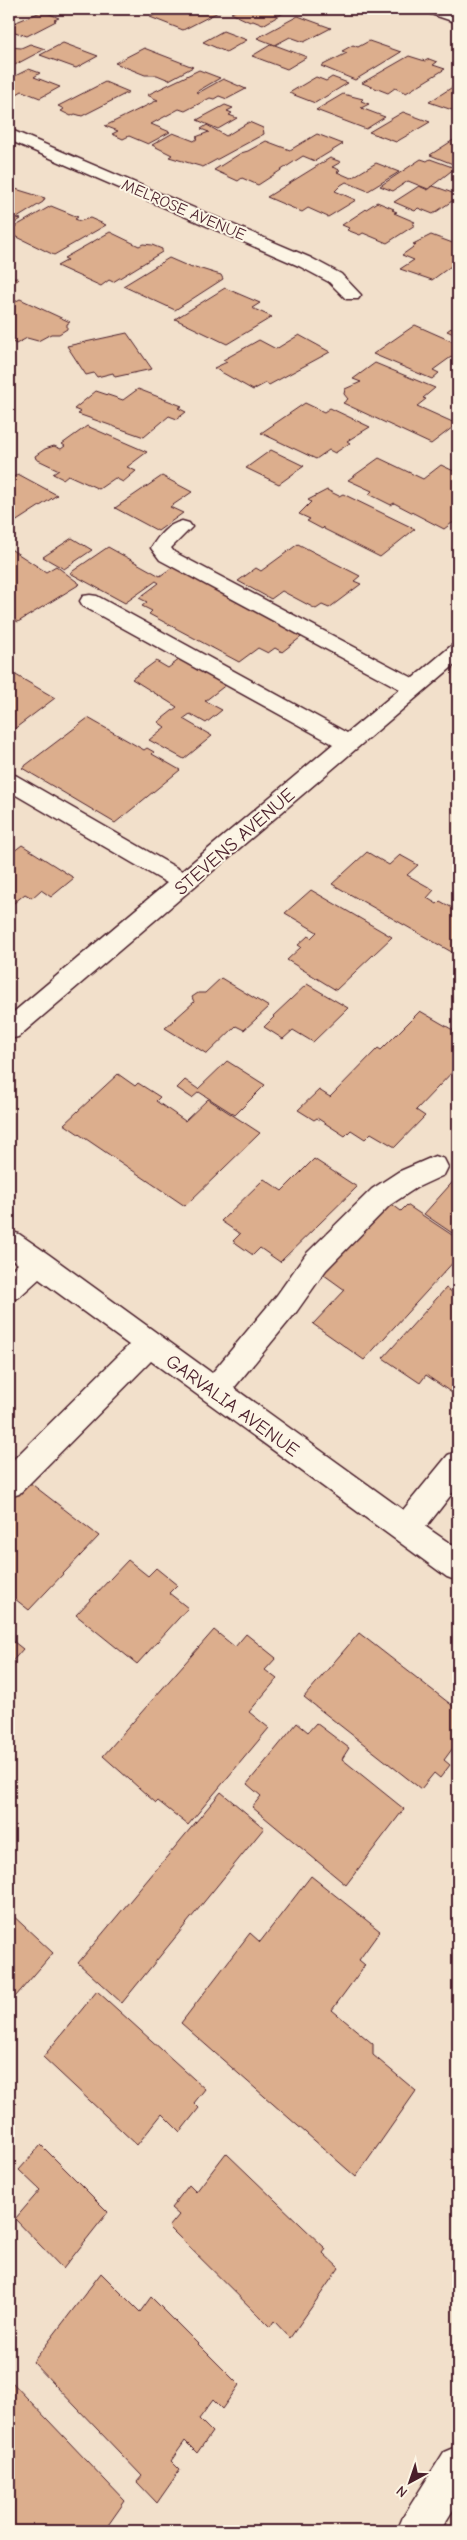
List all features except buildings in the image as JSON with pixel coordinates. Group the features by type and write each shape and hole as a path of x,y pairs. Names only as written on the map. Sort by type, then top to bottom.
{"street":[{"path":"430,9 458,19"},
{"name":"MELROSE AVENUE","path":"9,134 305,262 335,278 352,295"},
{"path":"182,527 168,537 161,548 167,556 415,688"},
{"path":"90,601 348,743"},
{"name":"STEVENS AVENUE","path":"9,1030 458,651"},
{"path":"9,781 184,883"},
{"path":"214,1390 287,1303 316,1262 381,1196 435,1167"},
{"name":"GARVALIA AVENUE","path":"9,1242 458,1567"},
{"path":"9,1289 38,1262"},
{"path":"9,1484 149,1344"},
{"path":"406,1529 458,1464"},
{"path":"417,2531 458,2466"}]}
